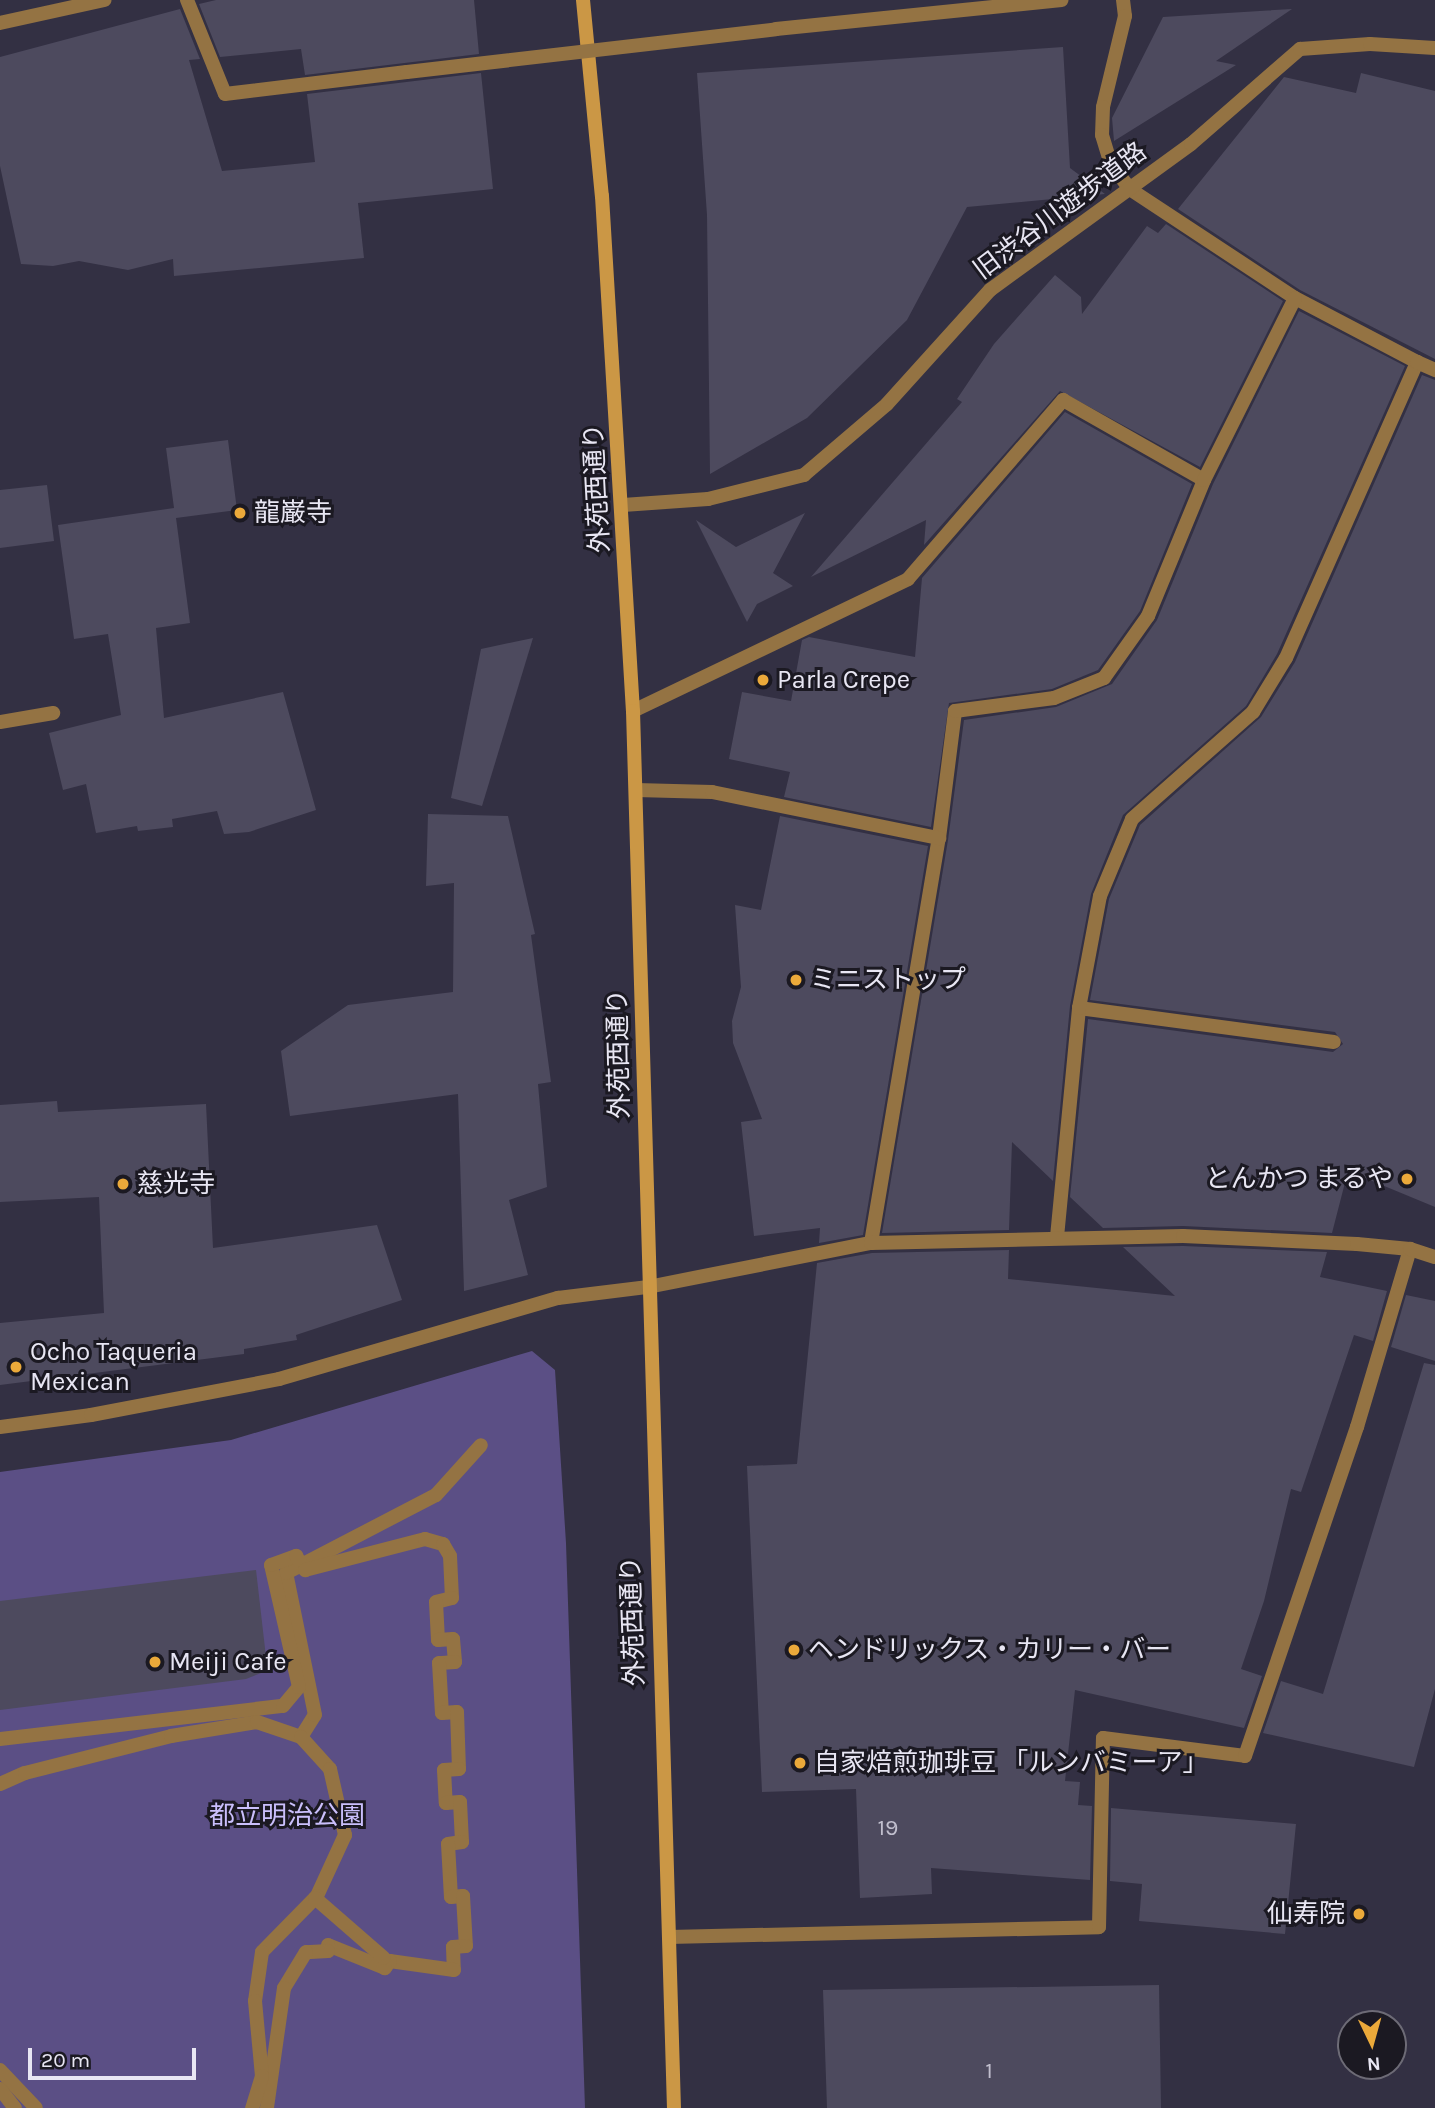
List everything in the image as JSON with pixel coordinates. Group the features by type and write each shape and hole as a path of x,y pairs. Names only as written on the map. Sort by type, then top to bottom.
{"main road":[{"name":"外苑西通り","path":"583,0 603,196 633,711 674,2108"}],"street":[{"path":"0,23 105,0"},
{"path":"187,0 225,94 776,29 1062,0"},
{"path":"1123,0 1125,16 1103,107 1101,135 1111,163 1130,189 1295,298 1435,370"},
{"name":"旧渋谷川遊歩道路","path":"623,505 708,499 804,475 887,404 990,290 1191,144 1300,49 1370,44 1435,48"},
{"path":"871,1242 939,838 955,711 1054,698 1104,678 1148,616 1204,480 1295,298"},
{"path":"1057,1237 1079,1008 1100,896 1132,819 1253,712 1286,658 1416,362"},
{"path":"633,711 908,579 1063,400 1204,480"},
{"path":"0,722 53,713"},
{"path":"636,790 712,792 939,838"},
{"path":"1079,1008 1335,1042"},
{"path":"0,1427 92,1415 279,1379 558,1298 648,1287 871,1242 1183,1236 1410,1249 1435,1257"},
{"path":"669,1937 1099,1927 1103,1738 1245,1756 1357,1427 1410,1249"},
{"path":"302,1737 315,1714 286,1573 300,1562 436,1495 481,1446"},
{"path":"0,1739 283,1706 299,1687 271,1565 296,1556 305,1570 425,1539 443,1544 450,1556 452,1598 436,1602 438,1640 453,1639 455,1662 439,1662 442,1713 457,1712 459,1769 444,1770 446,1803 460,1802 462,1842 449,1844 451,1898 463,1896 466,1947 453,1947 454,1970 390,1961 385,1968 328,1945 328,1951 306,1952 284,1988 267,2108"},
{"path":"0,1784 25,1773 171,1737 257,1722 302,1737 330,1769 345,1835 315,1898 262,1952 255,2001 262,2076 252,2108"},
{"path":"315,1898 384,1958"},
{"path":"0,2070 36,2108"},
{"path":"0,2089 15,2108"}],"green space":[{"name":"都立明治公園","path":"532,1351 555,1370 566,1543 585,2108 0,2108 0,1472 231,1440"}],"building":[{"path":"216,0 474,0 479,54 305,75 301,49 220,57 199,4"},
{"path":"180,9 200,59 189,60 222,171 315,162 307,94 481,73 493,189 358,203 364,258 174,276 173,259 128,270 79,261 53,266 21,264 0,166 0,57"},
{"path":"1292,9 1216,61 1236,65 1114,141 1112,118 1163,17"},
{"path":"1063,47 1070,168 1105,194 967,207 907,320 807,418 710,474 707,215 697,73"},
{"path":"1361,73 1435,91 1435,359 1300,290 1178,209 1284,77 1356,93"},
{"path":"1166,224 1283,301 1200,467 1060,391 924,545 926,520 811,577 962,402 957,399 994,344 1055,275 1081,297 1082,314 1147,226 1158,233"},
{"path":"1299,311 1405,366 1277,654 1246,706 1123,815 1091,894 1070,1006 1053,1181 1012,1142 1009,1230 882,1233 948,840 964,720 1056,707 1112,684 1157,620 1213,484"},
{"path":"1422,375 1435,380 1435,1207 1348,1171 1332,1233 1183,1226 1103,1228 1070,1197 1088,1019 1333,1052 1343,1044 1335,1032 1090,1000 1109,899 1140,825 1261,717 1295,662"},
{"path":"1065,412 1192,484 1140,611 1098,670 1052,689 949,703 931,827 784,797 790,772 729,759 742,692 791,701 802,640 809,637 915,657 922,578"},
{"path":"228,440 237,510 176,518 190,623 156,628 164,718 283,692 316,810 249,832 224,834 217,811 172,819 173,827 138,831 137,826 96,833 86,784 63,790 49,733 121,715 108,634 74,639 58,525 174,508 166,448"},
{"path":"47,485 54,541 0,548 0,490"},
{"path":"805,513 773,573 793,586 757,604 747,622 696,520 736,547"},
{"path":"533,638 482,806 451,798 481,649"},
{"path":"428,814 508,816 535,934 531,935 551,1082 538,1084 547,1187 509,1200 528,1275 464,1291 458,1094 290,1116 281,1051 348,1005 453,992 454,883 426,886"},
{"path":"780,816 928,846 863,1235 819,1243 820,1228 754,1236 741,1122 762,1119 733,1043 732,1021 741,987 735,905 761,910"},
{"path":"57,1101 58,1112 206,1104 213,1248 377,1225 402,1300 296,1335 297,1340 244,1349 244,1354 0,1385 0,1323 104,1313 99,1197 0,1202 0,1105"},
{"path":"1183,1246 1327,1252 1320,1277 1387,1291 1373,1341 1354,1335 1301,1492 1291,1489 1264,1601 1241,1669 1262,1676 1244,1728 1075,1690 1065,1781 1080,1782 1078,1805 1092,1806 1090,1880 931,1868 932,1894 860,1898 856,1789 762,1792 747,1466 797,1464 817,1263 872,1253 1009,1250 1008,1279 1175,1296 1123,1247"},
{"path":"1406,1295 1435,1301 1435,1361 1391,1347"},
{"path":"1424,1363 1435,1365 1435,1689 1414,1767 1263,1733 1281,1681 1323,1694"},
{"path":"256,1570 266,1657 261,1673 246,1679 0,1710 0,1601"},
{"path":"1111,1808 1296,1824 1285,1934 1139,1921 1142,1884 1110,1881"},
{"path":"1159,1985 1161,2108 827,2108 823,1990"}],"place":[{"name":"龍巌寺","path":"240,513"},
{"name":"Parla Crepe","path":"763,680"},
{"name":"ミニストップ","path":"796,980"},
{"name":"とんかつ まるや","path":"1407,1179"},
{"name":"慈光寺","path":"123,1184"},
{"name":"Ocho Taqueria Mexican","path":"16,1367"},
{"name":"ヘンドリックス・カリー・バー","path":"794,1650"},
{"name":"Meiji Cafe","path":"155,1662"},
{"name":"自家焙煎珈琲豆 「ルンバミーア」","path":"800,1763"},
{"name":"仙寿院","path":"1359,1914"}]}
